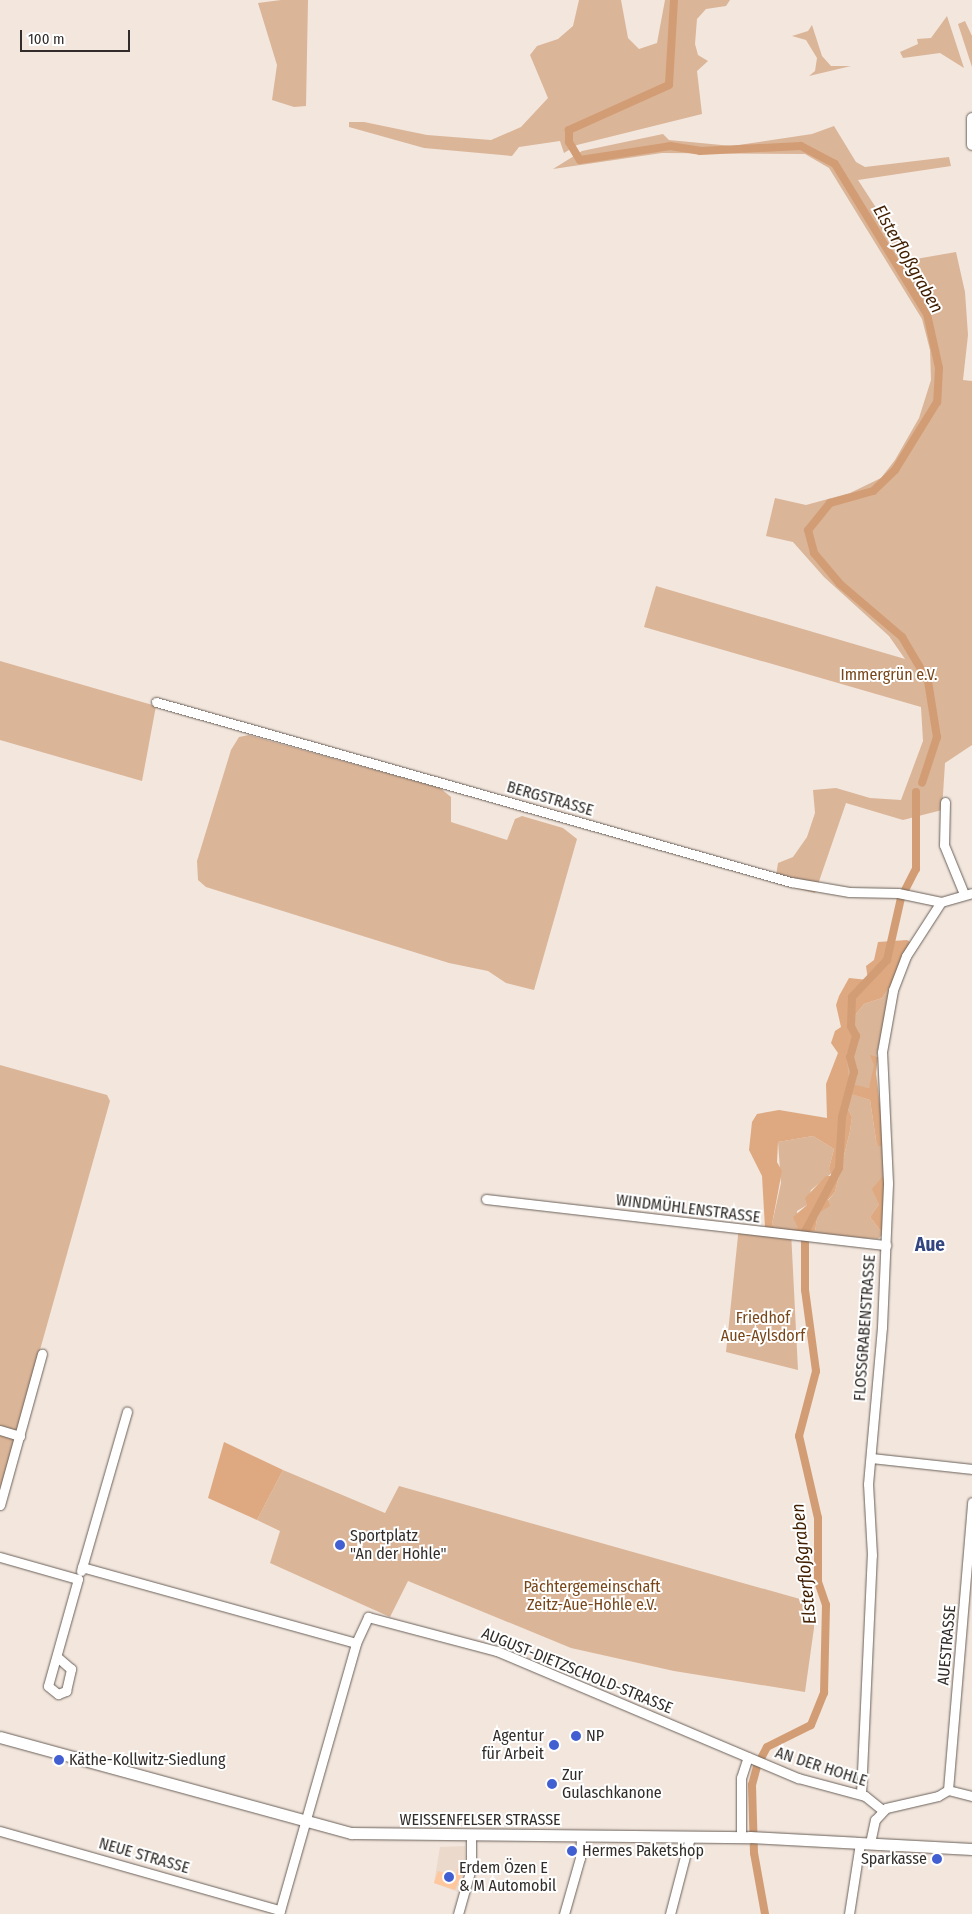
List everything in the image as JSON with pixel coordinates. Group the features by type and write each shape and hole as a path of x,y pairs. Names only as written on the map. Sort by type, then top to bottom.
{"street":[{"path":"972,118 972,144"},
{"name":"BERGSTRASSE","path":"156,702 791,882 854,892 898,893 941,902"},
{"path":"941,902 968,894 944,845 945,802"},
{"name":"FLOSSGRABENSTRASSE","path":"861,1794 872,1564 868,1501 886,1245 888,1133 881,1083 882,1052 898,973 941,902"},
{"name":"WINDMÜHLENSTRASSE","path":"486,1199 804,1238 886,1245"},
{"path":"0,1505 42,1354"},
{"path":"57,1657 127,1412"},
{"path":"0,1430 20,1436"},
{"path":"871,1458 972,1470"},
{"name":"AUESTRASSE","path":"948,1790 967,1637 972,1502"},
{"path":"0,1557 78,1579"},
{"path":"82,1567 356,1642"},
{"name":"AUGUST-DIETZSCHOLD-STRASSE","path":"280,1912 356,1642 368,1618 497,1651 754,1760"},
{"name":"WEISSENFELSER STRASSE","path":"0,1737 305,1822 360,1834 750,1837 972,1849"},
{"path":"750,1837 741,1778 754,1760"},
{"name":"AN DER HOHLE","path":"754,1760 804,1780 861,1794 882,1810"},
{"path":"849,1914 865,1843 882,1810 948,1790 972,1796"},
{"name":"NEUE STRASSE","path":"0,1831 280,1912"},
{"path":"458,1914 471,1868 471,1836"},
{"path":"564,1914 580,1858 581,1836"},
{"path":"670,1914 690,1838"}],"shaded area":[{"path":"907,940 910,942 891,985 882,998 864,1004 856,1014 852,1044 846,1055 850,1084 869,1088 874,1065 870,1055 878,1057 876,1073 885,1146 878,1146 876,1140 870,1100 851,1094 846,1105 852,1117 850,1131 835,1192 828,1200 830,1206 818,1213 815,1231 807,1234 779,1230 798,1228 793,1217 807,1205 805,1198 826,1176 832,1176 829,1168 834,1149 813,1136 778,1142 777,1162 782,1171 772,1224 775,1229 765,1228 762,1176 749,1150 752,1122 757,1114 779,1110 827,1118 826,1084 838,1053 831,1043 835,1031 841,1027 836,1005 839,996 849,978 868,980 866,966 874,960 878,942"},
{"path":"883,1176 887,1177 883,1234 870,1217 879,1204 872,1189"},
{"path":"224,1442 283,1470 257,1520 208,1498"},
{"path":"465,1846 466,1866 458,1892 434,1883 440,1847"}],"green space":[{"path":"281,0 308,0 306,106 294,107 272,100 277,65 258,3"},
{"path":"579,0 621,0 628,38 639,49 657,43 665,0 730,0 726,6 706,9 697,19 695,44 698,55 708,61 697,71 702,114 577,145 564,153 560,141 519,147 512,156 424,148 349,127 349,122 364,122 427,135 491,140 521,127 548,98 530,55 537,46 558,39 573,26"},
{"path":"947,16 964,68 940,53 903,58 900,52 918,44 917,39 931,38"},
{"path":"965,21 972,36 972,67 958,24"},
{"path":"812,25 822,56 831,66 851,66 809,76 815,71 817,58 806,40 792,36 808,31"},
{"name":"Immergrün e.V.","path":"834,126 856,162 865,167 949,157 951,166 858,180 910,260 956,252 965,292 968,335 963,380 972,381 972,745 945,763 942,810 903,820 846,803 815,893 775,883 778,863 793,857 807,837 815,813 813,790 836,788 870,798 901,800 923,741 921,707 644,627 656,586 905,659 889,636 824,577 793,542 766,536 775,498 806,505 850,493 881,478 895,460 919,418 931,380 930,350 922,319 829,168 805,154 662,153 553,169 582,151 663,134 669,140 732,146 812,134"},
{"path":"0,661 156,706 142,781 0,740"},
{"path":"249,735 440,788 451,797 451,822 507,840 515,819 522,816 563,828 577,839 534,990 506,983 488,971 449,963 206,887 198,880 197,861 231,750 239,737"},
{"path":"891,985 871,1084 869,1088 857,1087 850,1084 846,1062 856,1014 864,1004 882,998"},
{"path":"0,1065 107,1095 110,1101 0,1492"},
{"path":"852,1094 870,1100 876,1140 878,1145 885,1146 887,1177 879,1204 870,1217 883,1234 878,1239 807,1234 815,1231 818,1213 835,1192 850,1131 852,1117 846,1105"},
{"name":"Friedhof Aue-Aylsdorf","path":"813,1136 834,1149 829,1168 833,1172 811,1190 807,1205 797,1211 798,1228 779,1230 791,1231 798,1370 726,1352 739,1226 775,1229 772,1224 781,1183 778,1142"},
{"name":"Pächtergemeinschaft Zeitz-Aue-Hohle e.V.","path":"283,1470 385,1513 399,1486 807,1601 814,1612 814,1628 805,1692 674,1671 571,1648 408,1581 390,1617 270,1563 280,1531 257,1520"}],"building":[{"name":"Zur Gulaschkanone","path":"549,1777 559,1780 555,1791 545,1788"},
{"name":"Erdem Özen E & M Automobil","path":"459,1865 465,1867 455,1890 434,1883 438,1871 455,1876"}],"waterway":[{"name":"Elsterfloßgraben","path":"674,0 669,85 569,130 569,142 580,160 670,146 700,151 801,146 835,164 927,314 939,368 937,402 895,470 873,491 830,503 808,530 814,553 840,584 902,637 928,681 937,737 922,783"},
{"name":"Elsterfloßgraben","path":"765,1914 754,1853 752,1785 757,1766 767,1747 811,1725 824,1693 826,1605 818,1582 818,1518 799,1436 816,1371 805,1290 805,1232 839,1168 842,1117 854,1072 850,1057 856,1036 851,1026 852,997 887,960 901,898 916,869 916,792"}],"place":[{"name":"Sportplatz \"An der Hohle\"","path":"340,1545"},
{"name":"NP","path":"576,1736"},
{"name":"Agentur für Arbeit","path":"554,1745"},
{"name":"Käthe-Kollwitz-Siedlung","path":"59,1760"},
{"name":"Zur Gulaschkanone","path":"552,1784"},
{"name":"Hermes Paketshop","path":"572,1851"},
{"name":"Sparkasse","path":"937,1859"},
{"name":"Erdem Özen E & M Automobil","path":"449,1877"}],"district":[{"name":"Aue","path":"930,1245"}]}
